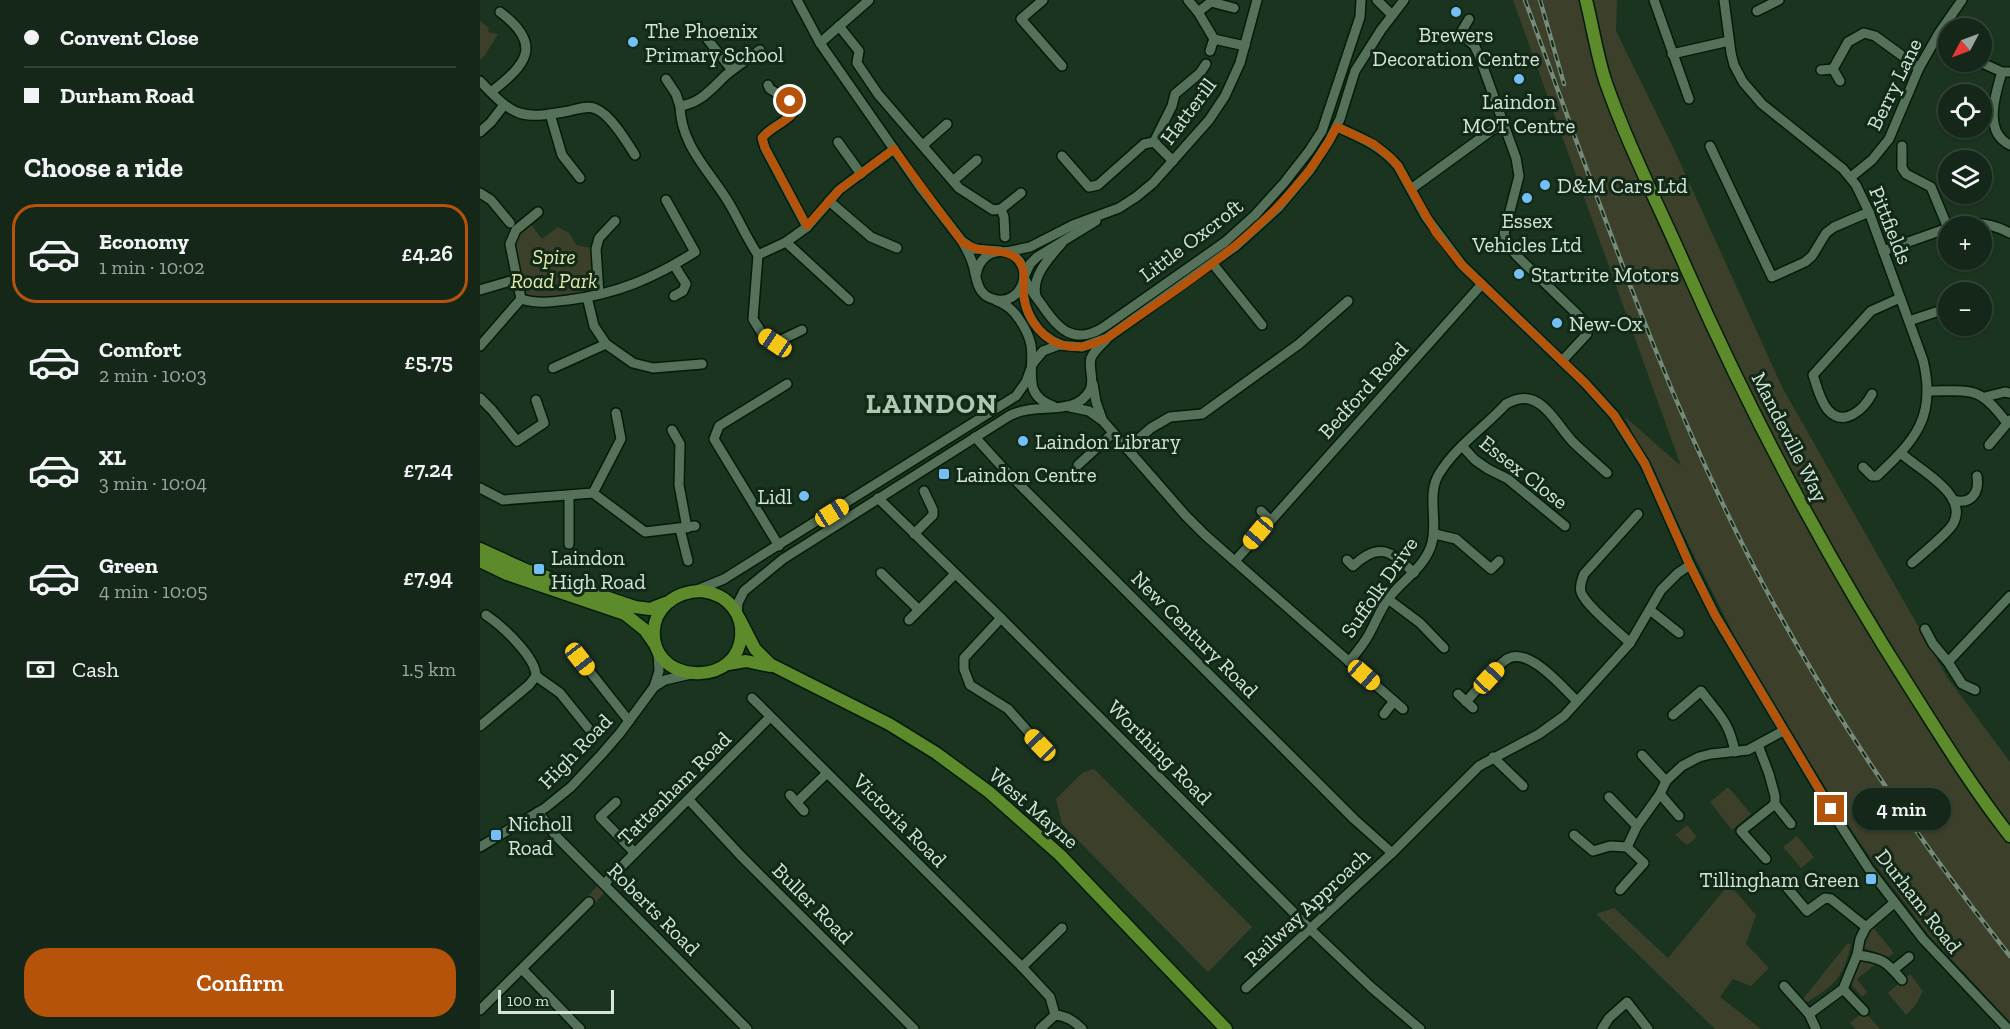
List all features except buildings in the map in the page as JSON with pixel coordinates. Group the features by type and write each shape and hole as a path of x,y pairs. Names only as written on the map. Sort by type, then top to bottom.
{"main road":[{"name":"Mandeville Way","path":"1586,0 1605,79 1620,118 1711,324 1787,476 1845,581 1894,662 1969,779 2010,836"},
{"name":"Mandeville Way","path":"1592,27 1593,0"},
{"path":"480,549 526,570 635,607 650,609 692,592 710,592 730,604 738,616 741,627 740,643 736,655 727,665 712,672 695,674 685,672 672,666 661,656 645,630 625,614 507,574 480,561"},
{"path":"656,646 654,626 657,616 670,600"},
{"name":"West Mayne","path":"738,616 755,649 770,664 889,724 936,753 989,792 1060,855 1226,1029"},
{"name":"West Mayne","path":"727,665 746,661 777,668"}],"street":[{"path":"797,0 820,43 962,242 972,260 976,282 982,292 1010,307 1024,327 1030,342 1030,379 1034,392 1040,399 1055,407"},
{"path":"820,43 869,0"},
{"path":"1043,0 1021,19 1062,66"},
{"path":"1188,0 1214,39 1245,46"},
{"name":"Hatterill","path":"1024,280 1028,269 1037,257 1136,197 1173,161 1218,108 1237,73 1257,0"},
{"name":"Little Oxcroft","path":"1024,280 1059,328 1079,335 1093,332 1158,290 1239,230 1284,183 1309,152 1322,130 1360,17 1361,0"},
{"path":"1377,0 1392,15"},
{"path":"692,592 724,579 779,546 1016,396 1024,388 1038,356 1043,351 1055,346 1088,345 1107,338 1213,264 1253,231 1291,194 1317,160 1337,127 1355,71 1404,0"},
{"path":"1654,0 1689,99"},
{"name":"Pittfields","path":"1724,0 1734,65 1753,96 1851,177 1869,212 1923,360 1927,392 1926,410 1913,440 1877,476 1872,476 1863,467"},
{"path":"1757,11 1779,0"},
{"name":"Berry Lane","path":"1949,18 1962,0"},
{"path":"1198,12 1211,2 1234,8"},
{"path":"491,92 516,71 526,54 522,34 512,20 500,12"},
{"path":"1445,38 1460,34 1469,19"},
{"path":"839,26 859,51 857,63 878,94 959,188 993,210 1001,209 1021,194"},
{"path":"1833,69 1848,42 1864,33 1875,36 1919,68"},
{"path":"1460,34 1474,45 1478,53 1516,158 1519,176 1504,234 1508,246 1583,320 1586,327 1587,334 1562,361"},
{"name":"Berry Lane","path":"1851,177 1872,160 1889,139 1919,68 1938,35"},
{"path":"1210,51 1214,39"},
{"path":"708,40 732,70"},
{"path":"1672,54 1729,41"},
{"path":"680,106 692,104 704,97 732,70 760,50"},
{"path":"1154,142 1172,106 1175,94 1200,73 1206,64"},
{"path":"1821,70 1833,69"},
{"path":"1833,69 1840,81"},
{"path":"2006,72 1995,95 1994,127 1998,137 2010,145"},
{"path":"666,79 676,94 680,106 680,121 684,136 729,203 758,255 753,319 763,335 775,343 802,330"},
{"path":"480,81 504,105 523,115 533,117 596,108 618,130 635,154"},
{"path":"768,85 770,89 790,101 795,111 791,117 767,131 762,138 765,148 807,226"},
{"path":"480,132 504,105"},
{"path":"550,114 562,156 580,178"},
{"path":"922,145 947,124"},
{"path":"1411,189 1492,130 1504,125"},
{"name":"Durham Road","path":"1337,127 1383,149 1398,166 1426,217 1446,247 1604,402 1645,464 1690,566 1736,652 1841,826 1894,903 1938,957 2008,1029"},
{"path":"838,142 861,174"},
{"path":"1154,142 1173,161"},
{"path":"1062,156 1089,187 1099,184 1144,144 1154,142"},
{"path":"1710,146 1772,277 1805,262 1812,256 1826,233 1834,227 1869,212"},
{"path":"1902,146 1903,171 1931,187 1944,216"},
{"path":"758,255 786,242 807,226 839,190 894,149"},
{"path":"953,181 977,160"},
{"path":"480,193 491,200 510,223"},
{"path":"521,299 533,303 586,297 630,286 695,252 666,200"},
{"path":"829,201 871,237 897,248"},
{"path":"1001,209 1004,217 1005,237"},
{"path":"521,299 510,244 513,233 538,212"},
{"name":"Hatterill","path":"1003,252 1030,247 1073,225 1106,214"},
{"path":"599,294 596,249 598,238 615,222"},
{"path":"1992,226 2010,233"},
{"path":"1883,251 1938,232"},
{"path":"1039,301 1035,288 1038,276 1068,237"},
{"path":"786,242 849,300"},
{"path":"962,242 974,249 1003,252 1018,259 1022,265 1025,302 1036,326 1044,336 1084,355 1091,366"},
{"path":"976,276 981,260 991,253 1003,252"},
{"path":"1213,264 1262,325"},
{"path":"674,265 686,284 683,291 674,297"},
{"path":"480,290 517,279"},
{"path":"994,300 1016,295 1024,280"},
{"name":"Bedford Road","path":"1235,561 1270,519 1482,284"},
{"path":"586,297 594,326 606,344 633,363 653,368 702,363"},
{"path":"1872,394 1859,412 1852,416 1834,414 1826,407 1813,375 1870,311 1900,298"},
{"path":"480,346 521,299"},
{"path":"1127,449 1151,428 1170,417 1202,414 1299,344 1348,301"},
{"path":"1909,321 1938,311"},
{"path":"1103,421 1096,402 1091,366 1093,355 1107,338"},
{"path":"553,368 606,344"},
{"path":"1069,407 1085,397 1092,380"},
{"path":"779,546 714,439 719,426 787,384"},
{"path":"1927,392 1977,393 1992,403 2009,422 1989,445"},
{"path":"1984,397 2004,392 2010,393"},
{"path":"480,398 516,441 544,423 536,400"},
{"name":"Suffolk Drive","path":"1349,662 1369,634 1388,599 1428,556 1435,534 1434,492 1437,477 1462,446 1506,404 1515,399 1530,399 1545,409 1560,428 1607,473"},
{"path":"738,616 741,595 750,584 796,550 878,498 1021,410 1069,407 1089,411 1103,421 1186,516 1403,709"},
{"path":"593,493 621,440 616,414"},
{"path":"672,430 680,444 679,485 687,528 688,561"},
{"path":"1078,465 1113,433"},
{"name":"New Century Road","path":"975,437 1003,468 1354,819 1392,852"},
{"name":"Essex Close","path":"1462,446 1475,460 1508,478 1565,526"},
{"path":"1901,453 1944,487 1953,500 1956,514 1954,523 1912,563"},
{"path":"1953,500 1960,502 1968,500 1977,493 1979,486 1977,476"},
{"path":"480,488 503,500 593,493 645,532 687,528"},
{"path":"914,534 933,515 929,494"},
{"path":"569,496 570,544"},
{"name":"Worthing Road","path":"878,498 1001,618 1309,928 1371,987 1420,1029"},
{"path":"1261,511 1270,519"},
{"path":"1630,644 1587,602 1581,593 1580,585 1584,573 1638,514"},
{"path":"1435,534 1456,539 1488,572 1499,561"},
{"path":"1361,573 1350,563 1369,552 1379,550 1389,552 1414,573"},
{"name":"Railway Approach","path":"1246,988 1392,852 1479,766 1539,734 1564,716 1630,644 1654,600 1670,579 1690,566"},
{"path":"881,573 918,609"},
{"path":"892,583 900,574"},
{"path":"909,620 955,574"},
{"path":"1948,662 2010,596"},
{"path":"1388,599 1420,623 1444,648"},
{"path":"1650,610 1679,633"},
{"path":"480,726 536,676 536,669 527,655 502,628 486,615"},
{"path":"1001,618 964,658 964,669 970,685 1008,709 1040,745"},
{"path":"1925,629 1962,684 1974,690"},
{"name":"High Road","path":"480,847 538,812 571,787 629,721 654,687 659,671 656,646"},
{"path":"1458,694 1469,705 1508,658 1520,656 1538,665 1578,701"},
{"path":"580,659 629,721"},
{"path":"654,687 672,678 695,674"},
{"path":"536,676 560,693 589,729"},
{"path":"1673,715 1701,692 1726,722 1735,752"},
{"name":"Victoria Road","path":"752,698 1022,966 1050,997 1055,1015"},
{"path":"1384,714 1394,701"},
{"name":"Tattenham Road","path":"604,884 770,717"},
{"path":"1627,847 1637,826 1666,782 1682,766 1699,757 1735,752 1758,745 1783,731"},
{"path":"1758,745 1769,774 1775,804 1791,824"},
{"path":"1642,755 1666,782"},
{"path":"1493,757 1523,786"},
{"path":"804,811 794,799 827,773"},
{"path":"1660,794 1680,816"},
{"path":"1609,797 1637,826"},
{"name":"Buller Road","path":"689,800 741,856 914,1029"},
{"path":"616,802 600,817 635,853"},
{"path":"1766,859 1741,831 1775,804"},
{"name":"Roberts Road","path":"538,812 556,836 747,1029"},
{"path":"1574,835 1593,851 1610,846 1627,847 1644,863 1620,890"},
{"path":"1784,884 1807,911 1825,898 1831,899 1866,927"},
{"path":"480,1010 589,902"},
{"path":"1809,1014 1844,989 1866,927 1894,903"},
{"path":"1022,966 1062,928"},
{"path":"1857,955 1879,958 1902,980"},
{"path":"1893,970 1909,957"},
{"path":"522,969 580,1029"},
{"path":"1784,986 1809,1014 1816,1029"},
{"path":"1844,989 1864,1011"},
{"path":"1602,1029 1609,1018 1627,1002 1648,1029"},
{"path":"1040,1029 1055,1015 1074,1021 1082,1029"}],"green space":[{"path":"1513,0 1617,0 1616,31 1673,147 1782,387 1947,677 2010,762 2010,1022 1928,934 1860,843 1745,657 1624,416 1681,466"},
{"path":"480,21 489,28 488,32 498,34 480,60"},
{"name":"Spire Road Park","path":"531,224 542,239 558,227 569,233 576,245 596,249 599,294 521,299 510,244 513,233"},
{"path":"1094,769 1252,927 1208,972 1062,824 1056,799 1082,773"},
{"path":"1728,787 1751,814 1732,830 1710,802"},
{"path":"1687,825 1697,837 1687,845 1675,835"},
{"path":"1797,836 1814,857 1801,868 1783,847"},
{"path":"1729,884 1756,915 1746,944 1769,968 1751,986 1733,979 1720,997 1761,1029 1715,1029 1596,914 1614,908 1668,958"},
{"path":"598,885 605,892 594,904 587,897"},
{"path":"1872,926 1894,953 1889,957 1864,948 1867,933"},
{"path":"1847,944 1851,944 1838,978 1819,995 1804,1002 1803,999"},
{"path":"1860,960 1878,962 1857,979 1867,992 1862,997 1852,985"},
{"path":"1910,974 1923,991 1915,1006 1906,1015 1888,993"},
{"path":"1864,1011 1880,1029 1855,1029 1850,1023"}],"railway":[{"path":"1525,0 1635,298 1695,444 1728,516 1791,635 1848,730 1910,822 2010,956"},
{"path":"1540,0 1564,84"}],"place":[{"name":"Brewers Decoration Centre","path":"1456,12"},
{"name":"The Phoenix Primary School","path":"633,42"},
{"name":"Laindon MOT Centre","path":"1519,79"},
{"name":"D&M Cars Ltd","path":"1545,185"},
{"name":"Essex Vehicles Ltd","path":"1527,198"},
{"name":"Startrite Motors","path":"1519,274"},
{"name":"New-Ox","path":"1557,323"},
{"name":"Laindon Library","path":"1023,441"},
{"name":"Laindon Centre","path":"944,474"},
{"name":"Lidl","path":"804,496"},
{"name":"Laindon High Road","path":"539,569"},
{"name":"Nicholl Road","path":"496,835"},
{"name":"Tillingham Green","path":"1871,879"}],"district":[{"name":"LAINDON","path":"932,404"}],"route":[{"path":"790,101 795,111 791,117 767,131 762,138 765,148 807,226 839,190 894,149 962,242 974,249 1006,252 1018,259 1024,271 1025,302 1036,326 1049,339 1072,347 1088,345 1107,338 1236,246 1278,208 1300,183 1337,127 1383,149 1398,166 1426,217 1446,247 1604,402 1624,429 1645,464 1690,566 1715,615 1831,809"}]}
